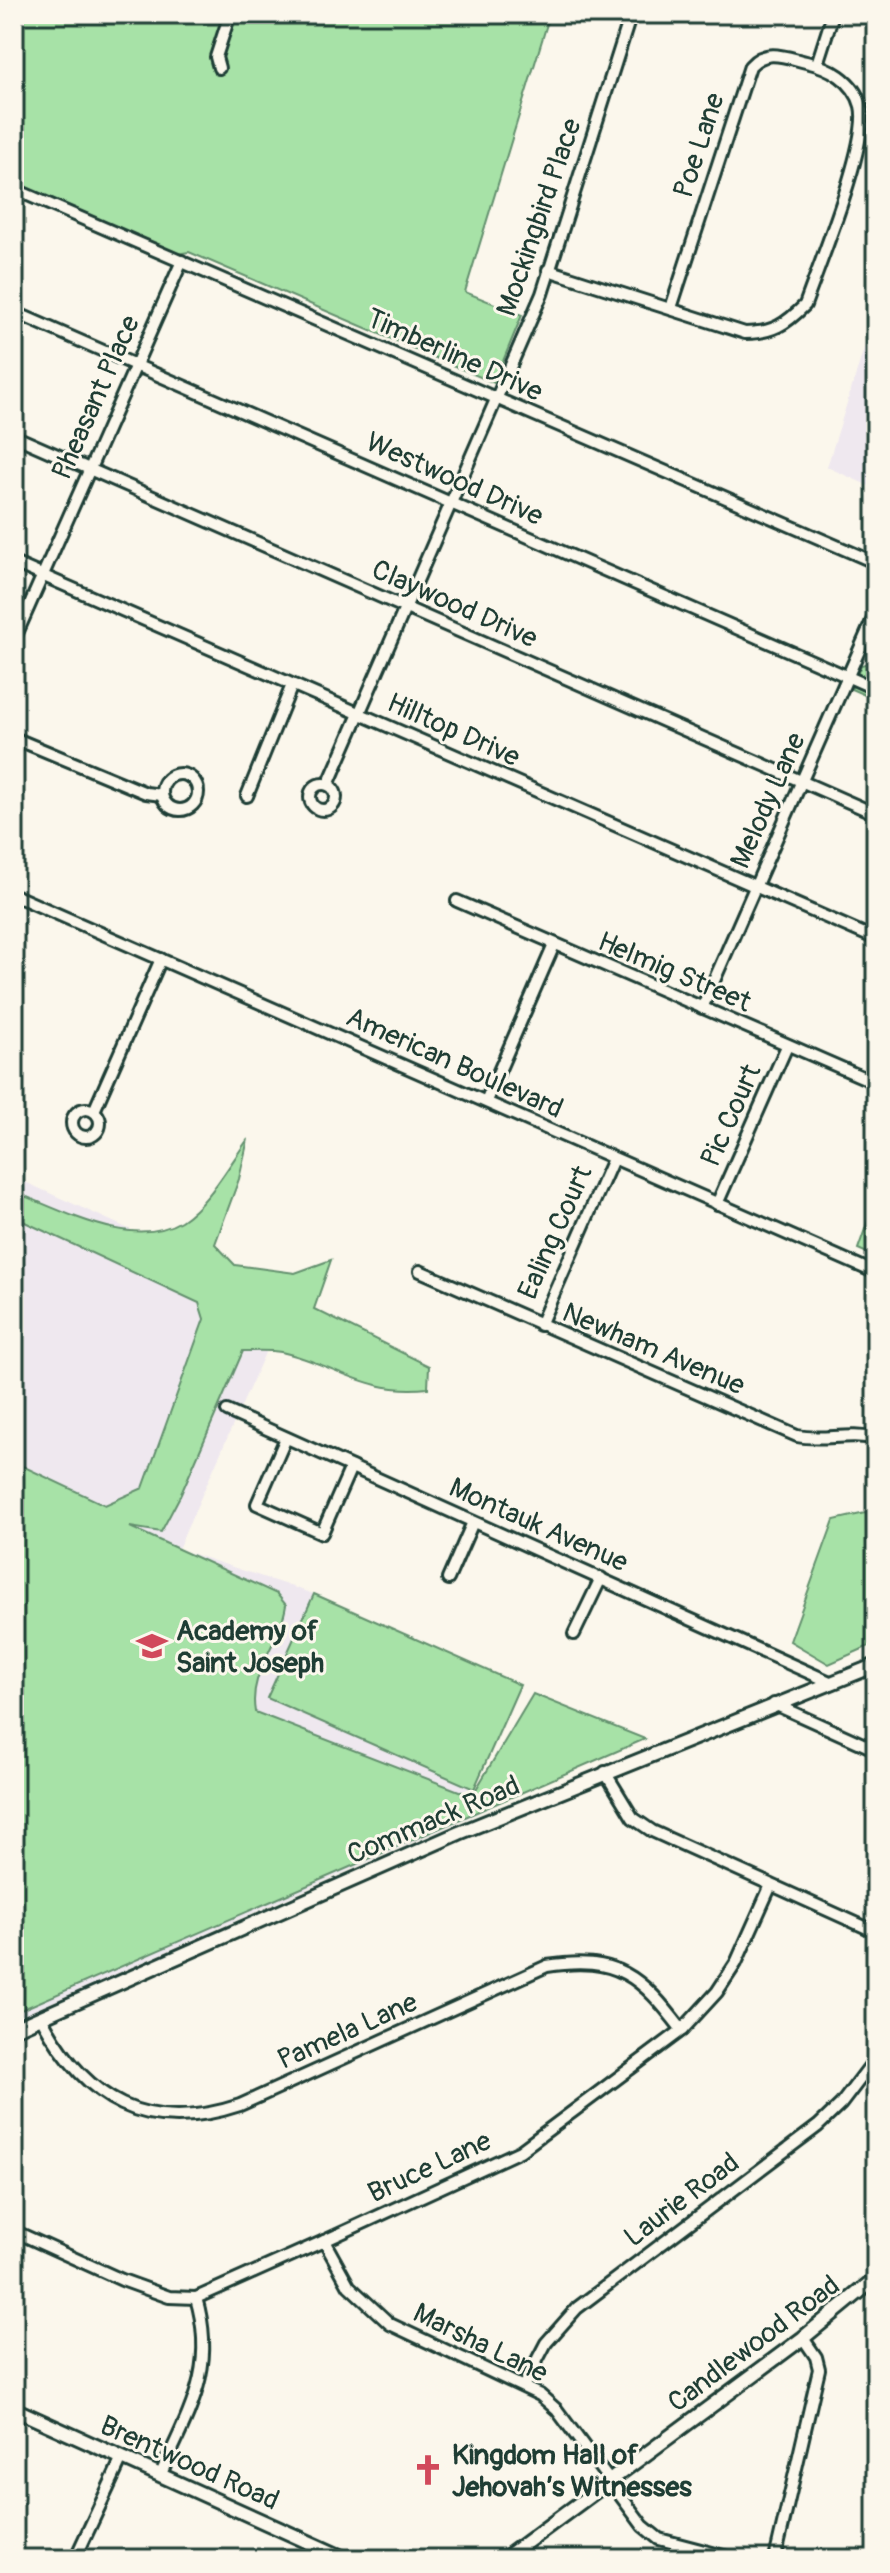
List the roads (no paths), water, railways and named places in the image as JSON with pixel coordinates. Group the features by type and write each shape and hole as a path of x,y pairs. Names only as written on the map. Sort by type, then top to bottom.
{"street":[{"path":"219,68 216,57 230,14"},
{"name":"Mockingbird Place","path":"328,785 356,713 542,294 631,14"},
{"path":"548,270 724,327 765,333 785,324 805,305 860,135 863,117 860,102 845,80 817,64 833,14"},
{"name":"Poe Lane","path":"671,308 750,66 760,58 774,54 817,64"},
{"name":"Timberline Drive","path":"14,189 876,563"},
{"name":"Pheasant Place","path":"14,640 182,261"},
{"name":"Westwood Drive","path":"14,312 876,689"},
{"name":"Claywood Drive","path":"14,436 876,814"},
{"name":"Hilltop Drive","path":"14,563 876,939"},
{"name":"Melody Lane","path":"702,1008 876,612"},
{"path":"247,796 292,685"},
{"path":"14,738 146,793 162,795"},
{"name":"American Boulevard","path":"14,895 876,1273"},
{"name":"Helmig Street","path":"457,901 876,1083"},
{"path":"486,1101 554,945"},
{"path":"94,1111 161,959"},
{"name":"Pic Court","path":"717,1204 787,1046"},
{"name":"Ealing Court","path":"540,1325 613,1159"},
{"name":"Newham Avenue","path":"420,1271 797,1436 818,1440 857,1434 876,1439"},
{"name":"Montauk Avenue","path":"227,1411 830,1682"},
{"path":"286,1438 257,1504 270,1510 322,1533 351,1467"},
{"path":"448,1579 473,1522"},
{"path":"574,1634 601,1578"},
{"name":"Commack Road","path":"14,2029 605,1772 876,1665"},
{"path":"774,1704 876,1750"},
{"path":"605,1772 633,1818 652,1831 876,1932"},
{"name":"Bruce Lane","path":"196,2298 520,2151 682,2030 717,1992 736,1963 771,1885"},
{"name":"Pamela Lane","path":"41,2017 59,2050 77,2074 100,2093 126,2107 155,2115 181,2117 215,2113 240,2105 547,1966 599,1962 622,1970 641,1982 682,2030"},
{"name":"Laurie Road","path":"524,2385 546,2343 577,2308 818,2126 841,2104 876,2058"},
{"path":"14,2231 150,2292 196,2298 206,2341 204,2369 161,2474"},
{"name":"Marsha Lane","path":"324,2241 349,2286 390,2324 524,2385 557,2410 643,2526 659,2539 735,2559"},
{"name":"Candlewood Road","path":"504,2559 803,2338 876,2278"},
{"path":"862,2289 876,2294"},
{"path":"775,2559 819,2369 816,2357 803,2338"},
{"name":"Brentwood Road","path":"14,2409 346,2559"},
{"path":"75,2559 122,2458"}],"waterway":[{"path":"867,673 876,678"}],"place":[{"name":"Academy of Saint Joseph","path":"152,1646"},
{"name":"Kingdom Hall of Jehovah’s Witnesses","path":"428,2470"}]}
